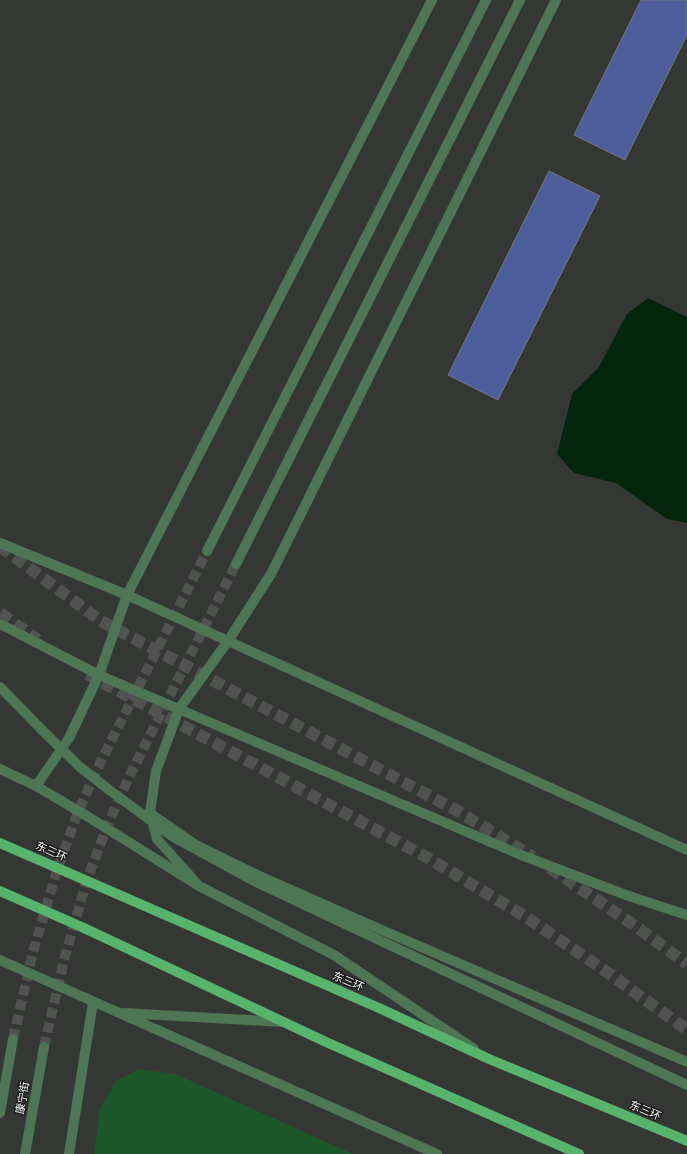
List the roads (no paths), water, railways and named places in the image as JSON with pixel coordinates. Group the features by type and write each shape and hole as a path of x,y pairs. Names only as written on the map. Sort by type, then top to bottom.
{"main road":[{"name":"东三环","path":"0,843 379,1008 489,1059 687,1141"},
{"path":"0,891 84,928 284,1022 579,1154"}],"street":[{"path":"36,786 69,738 99,674 126,595 432,0"},
{"path":"207,551 486,0"},
{"path":"236,564 520,0"},
{"path":"199,886 157,839 150,813 156,771 179,709 228,640 271,574 556,0"},
{"path":"0,543 126,595 228,640 687,850"},
{"path":"0,624 99,674 521,855 626,895 687,915"},
{"path":"0,687 80,767 172,836 256,882 687,1085"},
{"path":"0,770 36,786 199,886 334,956 489,1059"},
{"path":"150,813 196,845 255,874 687,1062"},
{"path":"0,960 437,1154"},
{"path":"69,1154 93,1002"},
{"path":"118,1013 284,1022"},
{"name":"康宁街","path":"0,1113 14,1039"},
{"name":"康宁街","path":"25,1154 44,1047"}],"tunnel":[{"path":"0,546 101,621 456,810 533,857"},
{"path":"13,1039 33,952 57,870 78,812 100,763 207,551"},
{"path":"44,1047 64,960 87,880 108,824 129,777 236,564"},
{"path":"0,613 38,640"},
{"path":"87,674 428,858 526,917 607,972 687,1030"},
{"path":"550,868 631,923 687,964"}]}
